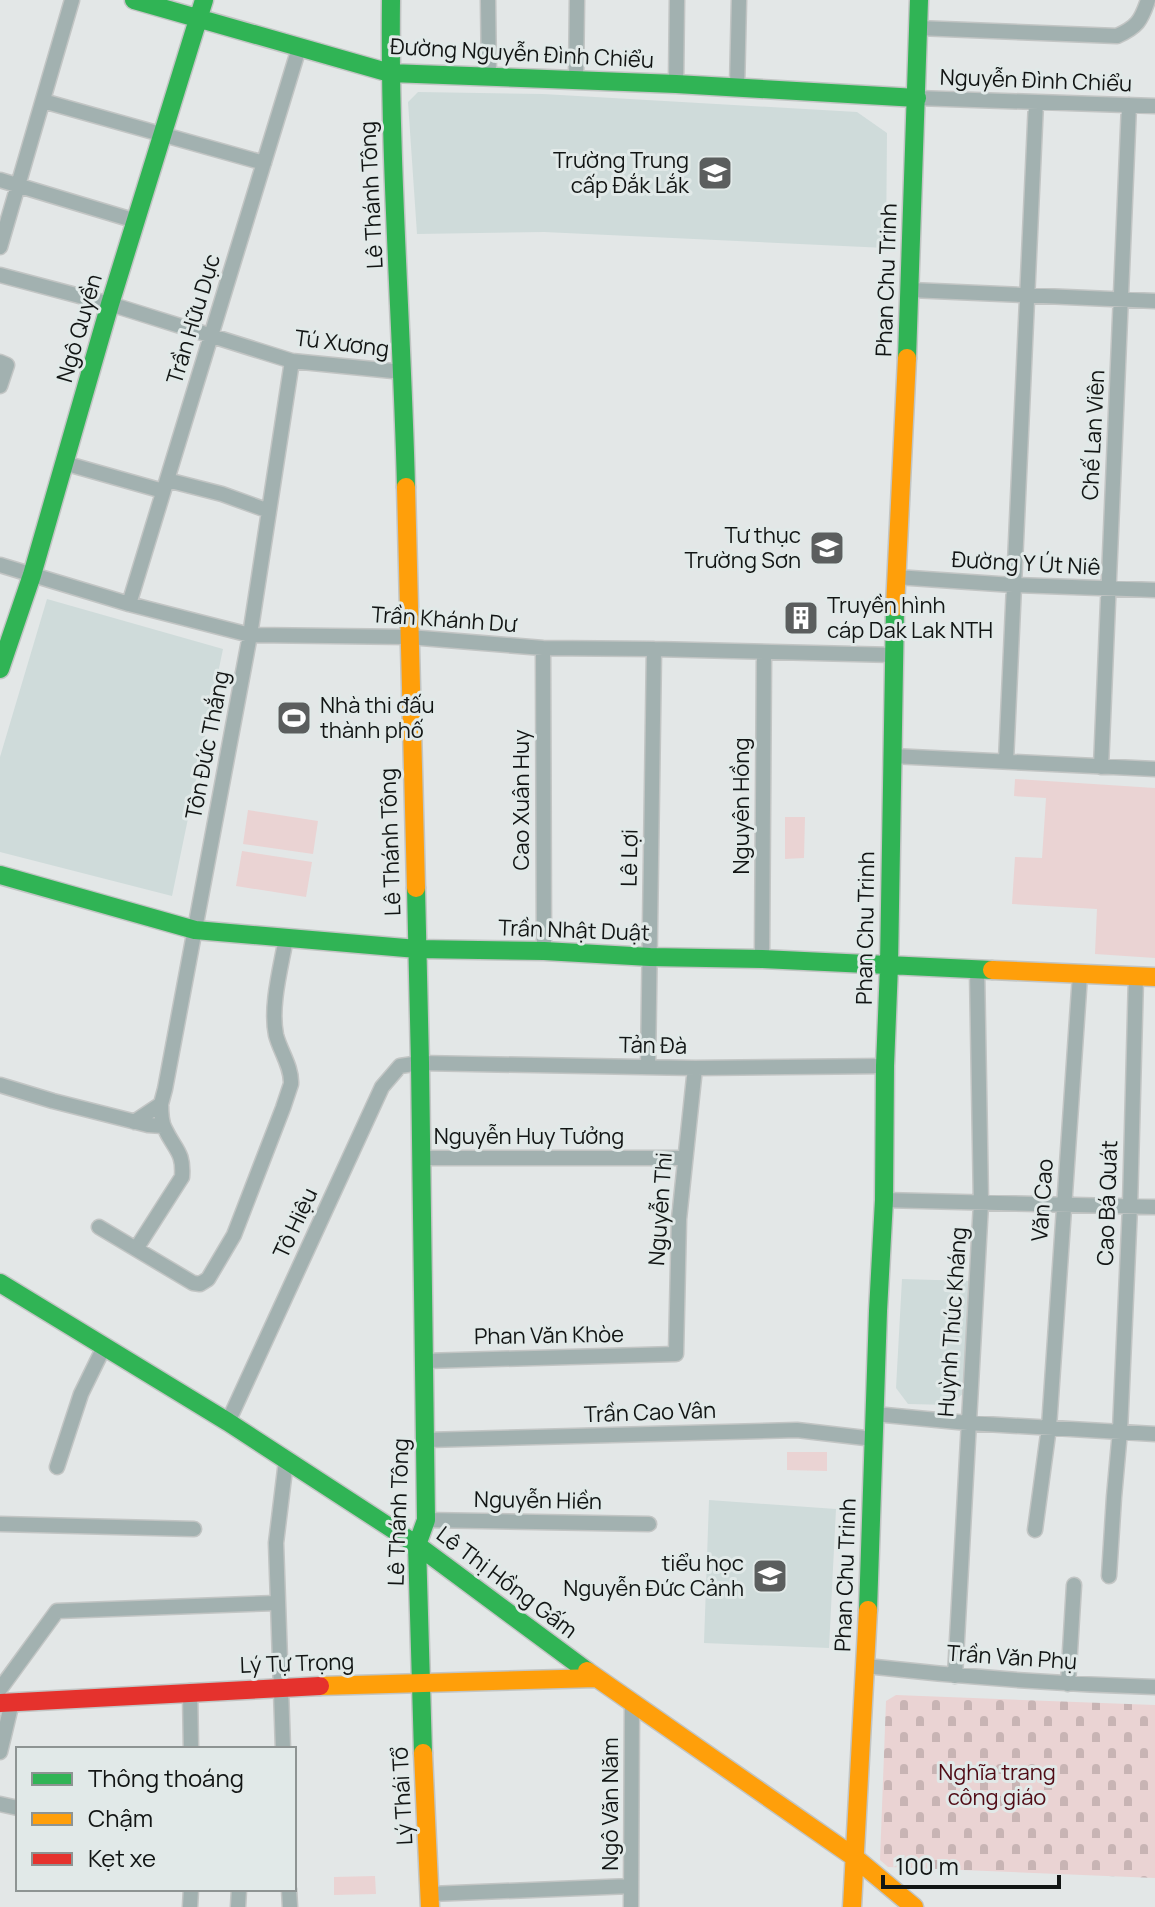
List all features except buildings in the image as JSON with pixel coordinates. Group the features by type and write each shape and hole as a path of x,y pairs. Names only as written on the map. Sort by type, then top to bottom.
{"street":[{"path":"0,247 72,0"},
{"name":"Đường Nguyễn Đình Chiểu","path":"134,0 390,73 676,84 917,98"},
{"name":"Ngô Quyền","path":"1,660 32,575 110,304 204,0"},
{"name":"Lê Thánh Tông","path":"391,0 390,73 403,372 420,1063 426,1440 426,1520 417,1545 420,1682"},
{"path":"488,0 489,77"},
{"path":"576,80 577,0"},
{"path":"676,84 677,0"},
{"path":"737,88 739,0"},
{"name":"Phan Chu Trinh","path":"852,1907 866,1666 884,1200 896,577 911,290 919,0"},
{"path":"918,28 1117,36 1134,28 1148,0"},
{"name":"Trần Hữu Dực","path":"129,604 299,48"},
{"name":"Nguyễn Đình Chiểu","path":"917,98 1155,106"},
{"path":"43,101 264,163"},
{"path":"1006,761 1036,102"},
{"name":"Chế Lan Viên","path":"1101,767 1129,105"},
{"path":"0,180 136,221"},
{"name":"Tú Xương","path":"0,275 110,304 292,361 403,372"},
{"path":"911,290 1155,301"},
{"name":"Tôn Đức Thắng","path":"163,1126 161,1104 250,635 292,361"},
{"path":"0,386 3,364"},
{"path":"64,463 165,486 222,494 269,511"},
{"name":"Trần Khánh Dư","path":"0,565 129,604 250,635 409,637 543,648 895,655"},
{"name":"Đường Y Út Niê","path":"896,577 1155,590"},
{"name":"Cao Xuân Huy","path":"543,648 544,951"},
{"name":"Lê Lợi","path":"648,1067 654,649"},
{"name":"Nguyên Hồng","path":"762,959 764,653"},
{"path":"892,756 1155,769"},
{"name":"Trần Nhật Duật","path":"0,875 195,930 417,949 762,959 1146,976"},
{"path":"99,1227 172,1271 200,1284 208,1279 234,1235 291,1084 290,1070 276,1033 275,1012 286,938"},
{"name":"Huỳnh Thúc Kháng","path":"955,1676 981,1203 977,969"},
{"name":"Văn Cao","path":"1035,1530 1049,1427 1080,975"},
{"name":"Cao Bá Quát","path":"1109,1576 1146,976"},
{"name":"Tản Đà","path":"420,1063 695,1068 885,1066"},
{"name":"Tô Hiệu","path":"228,1422 382,1087 400,1066 420,1063"},
{"name":"Nguyễn Thi","path":"676,1354 679,1219 695,1068"},
{"path":"0,1085 134,1122 163,1126 179,1151 182,1177 136,1249"},
{"path":"134,1122 161,1104"},
{"name":"Nguyễn Huy Tưởng","path":"421,1158 685,1158"},
{"path":"884,1200 1155,1207"},
{"name":"Lê Thị Hồng Gấm","path":"0,1283 228,1422 417,1545 596,1678 854,1857 914,1907"},
{"path":"57,1467 81,1394 104,1347"},
{"name":"Phan Văn Khòe","path":"424,1361 676,1354"},
{"path":"875,1414 1155,1434"},
{"name":"Trần Cao Vân","path":"426,1440 797,1430 874,1439"},
{"path":"283,1747 276,1543 286,1461"},
{"name":"Nguyễn Hiền","path":"426,1520 649,1524"},
{"path":"0,1524 194,1529"},
{"path":"1068,1684 1074,1585"},
{"path":"0,1752 4,1698 57,1611 277,1603"},
{"name":"Trần Văn Phụ","path":"866,1666 955,1676 1155,1687"},
{"name":"Lý Tự Trọng","path":"4,1698 596,1678"},
{"name":"Lý Thái Tổ","path":"420,1682 430,1900"},
{"path":"190,1691 191,1747"},
{"name":"Ngô Văn Năm","path":"631,1907 632,1701"},
{"path":"430,1900 534,1890 631,1886"},
{"path":"534,1890 534,1907"}],"shaded area":[{"name":"Trường Trung cấp Đắk Lắk","path":"418,92 543,94 857,112 887,133 886,248 544,232 417,234 408,102"},
{"path":"47,599 223,649 172,896 0,852 0,757"},
{"path":"902,1279 970,1281 965,1392 950,1405 908,1404 896,1388"},
{"name":"tiểu học Nguyễn Đức Cảnh","path":"709,1500 836,1509 829,1648 704,1643"}],"green space":[{"path":"1015,779 1155,788 1155,958 1095,954 1097,909 1012,904 1015,857 1042,858 1046,798 1014,796"},
{"path":"248,810 318,821 313,854 243,844"},
{"path":"785,817 805,817 804,858 785,859"},
{"path":"242,851 312,862 306,897 236,886"},
{"path":"787,1452 827,1452 827,1471 787,1470"},
{"name":"Nghĩa trang công giáo","path":"896,1695 1155,1705 1155,1878 888,1867 880,1860 886,1701"},
{"path":"375,1876 376,1894 334,1895 334,1877"}],"traffic: fast":[{"path":"134,0 390,73 676,84 917,98"},
{"path":"0,669 32,575 110,304 204,0"},
{"path":"391,0 394,183 406,487"},
{"path":"907,358 919,0"},
{"path":"868,1610 884,1200 895,607"},
{"path":"0,875 195,930 417,949 544,951 992,970"},
{"path":"416,888 426,1520 417,1545 423,1753"},
{"path":"0,1283 228,1422 417,1545 587,1671"}],"traffic: slow":[{"path":"895,607 907,358"},
{"path":"406,487 416,888"},
{"path":"992,970 1155,977"},
{"path":"852,1907 868,1610"},
{"path":"587,1671 854,1857 914,1907"},
{"path":"320,1686 596,1678"},
{"path":"423,1753 430,1907"}],"traffic: jam":[{"path":"0,1703 320,1686"}],"place":[{"name":"Trường Trung cấp Đắk Lắk","path":"715,173"},
{"name":"Tư thục Trường Sơn","path":"827,548"},
{"name":"Truyền hình cáp Dak Lak NTH","path":"801,618"},
{"name":"Nhà thi đấu thành phố","path":"294,718"},
{"name":"tiểu học Nguyễn Đức Cảnh","path":"770,1576"}]}
